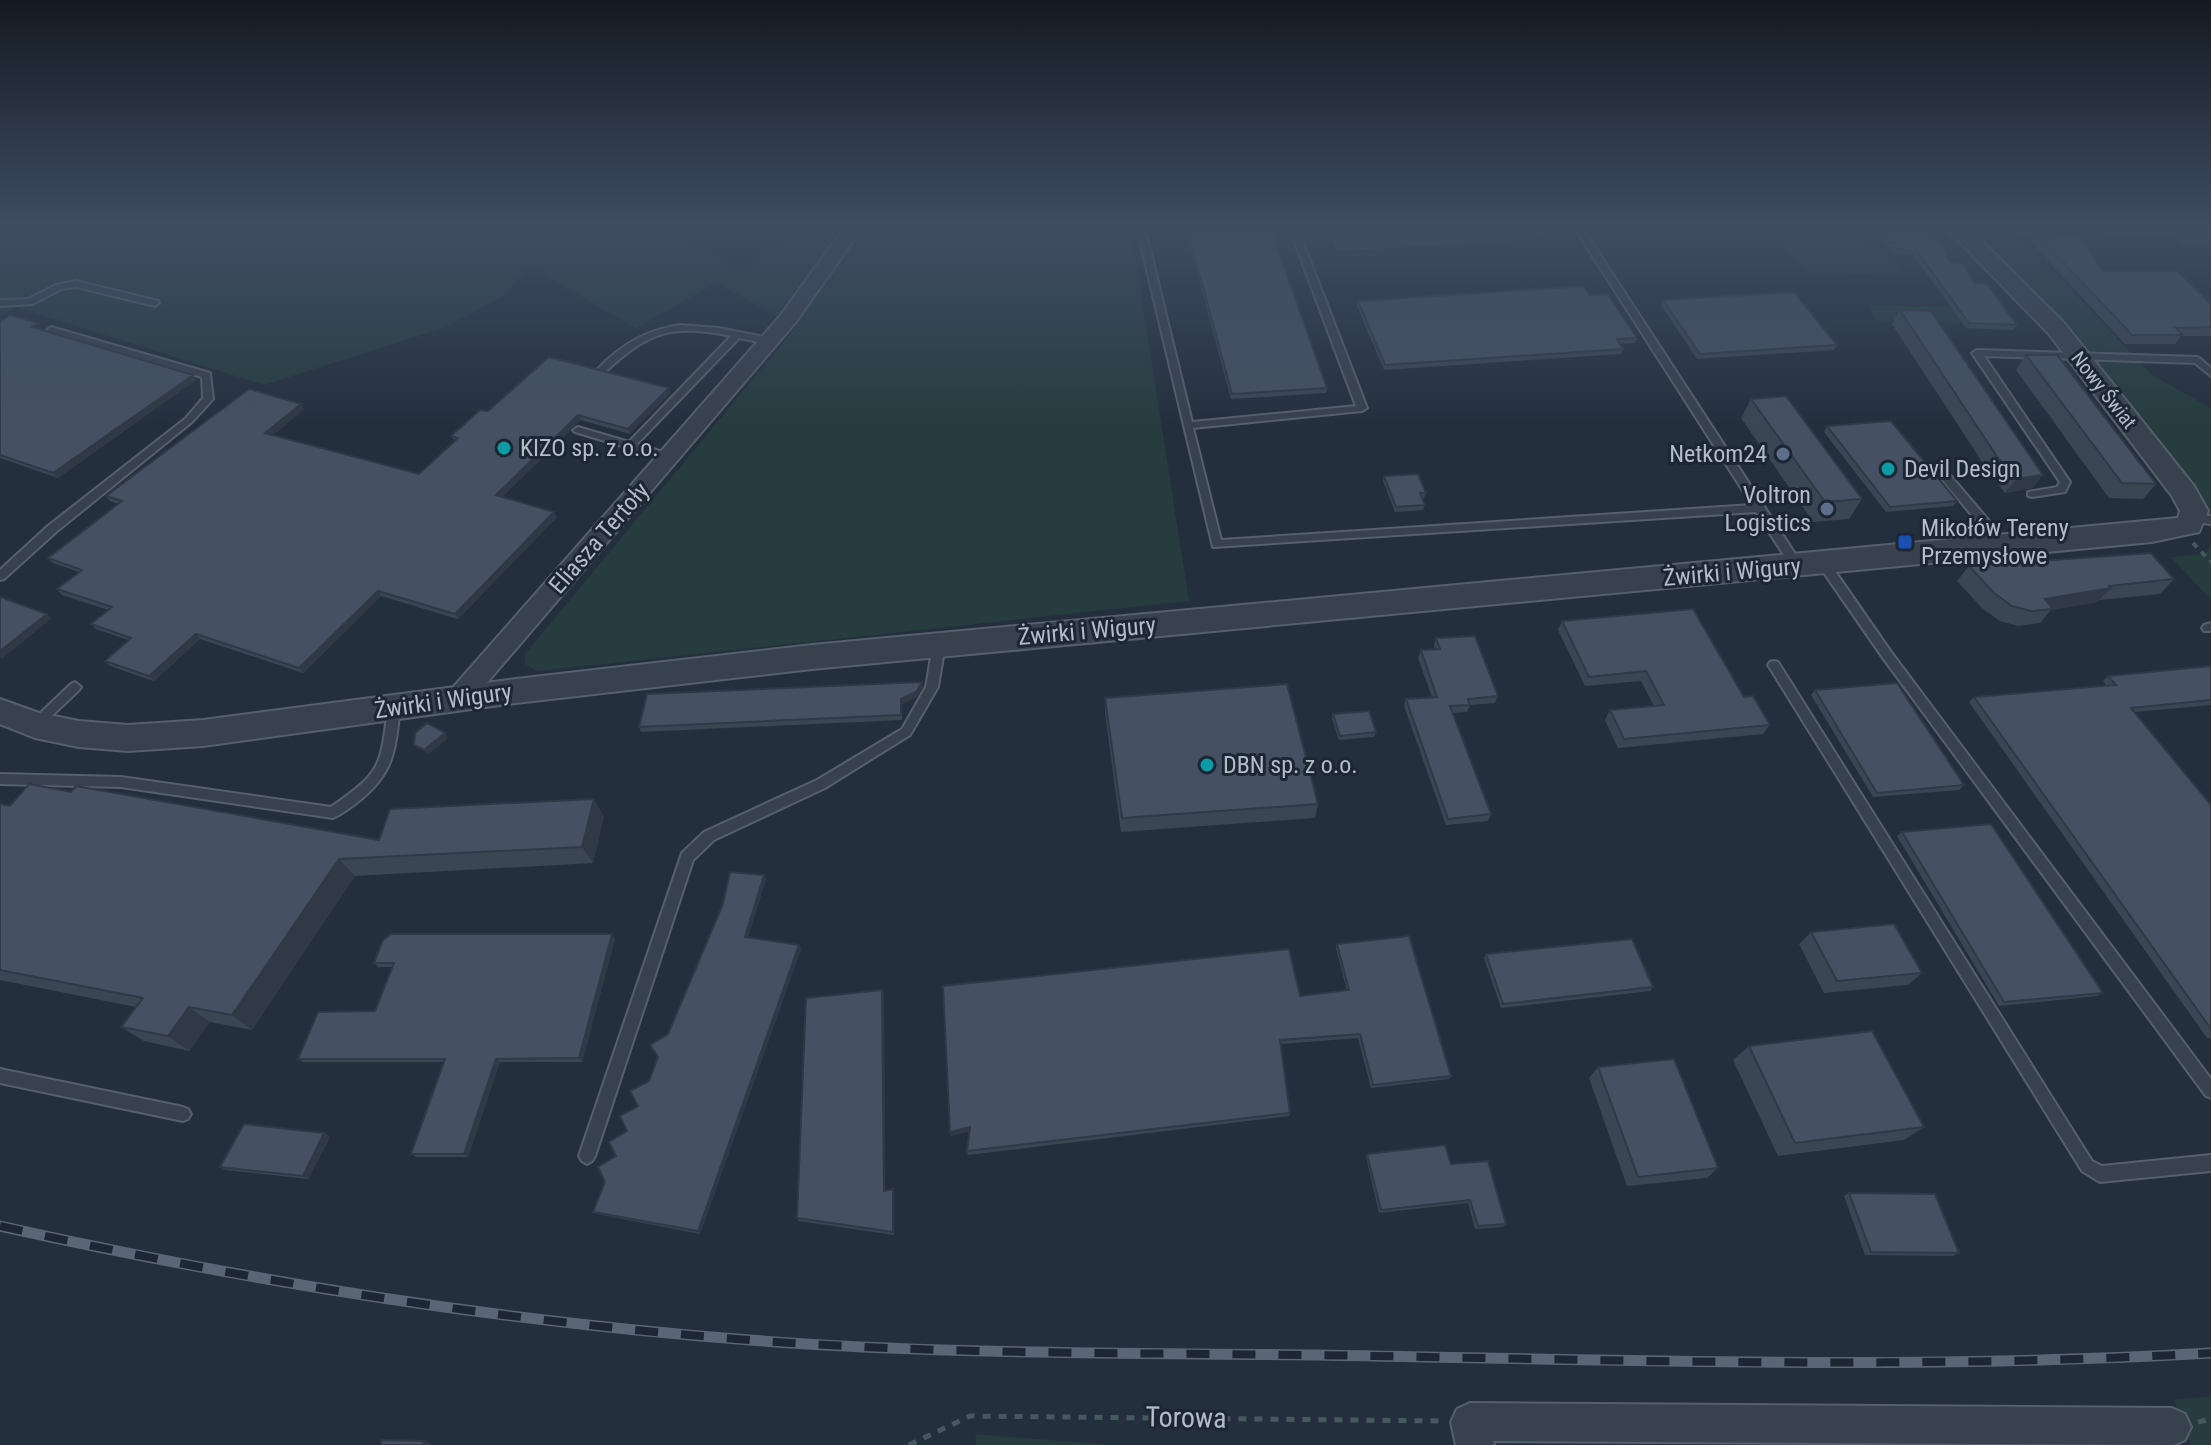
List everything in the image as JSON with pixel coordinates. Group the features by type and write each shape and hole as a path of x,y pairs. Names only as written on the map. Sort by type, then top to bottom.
{"street":[{"name":"Eliasza Tertoły","path":"458,699 809,291"},
{"name":"Nowy Świat","path":"2020,291 2057,329 2184,492 2194,511 2195,522"},
{"name":"Żwirki i Wigury","path":"0,711 35,725 79,734 128,738 203,733 781,660 1810,565 2195,522"},
{"path":"1473,1433 2172,1427"}],"lane":[{"path":"0,303 30,302 50,291"},
{"path":"107,291 155,303"},
{"path":"1156,291 1217,544 1757,508"},
{"path":"1188,425 1362,408 1318,291"},
{"path":"1619,291 1757,508 1887,655 2211,1091"},
{"path":"602,370 623,348 660,328 693,326 769,341"},
{"path":"0,576 52,529 189,420 208,399 207,375 51,330"},
{"path":"631,445 737,335"},
{"path":"2032,494 2055,493 2061,490 2065,482 1977,353 2198,360 2211,373"},
{"path":"578,430 669,457"},
{"path":"1945,476 2003,545"},
{"path":"587,1156 687,857 709,836 821,784 906,732 932,687 939,645"},
{"path":"1774,665 2087,1166 2100,1174 2211,1163"},
{"path":"35,725 75,687"},
{"path":"0,779 121,782 333,813 374,784 386,765 394,707"},
{"path":"0,1076 183,1114"}],"path":[{"name":"Torowa","path":"909,1445 970,1416 1473,1433"}],"green space":[{"path":"0,291 507,291 449,326 264,385 16,307 0,316"},
{"path":"572,291 701,291 636,328"},
{"path":"732,291 1141,291 1189,601 538,671 525,664 525,654 797,326"},
{"path":"2028,291 2073,291 2152,375 2211,408 2211,521 2203,502 2054,318"},
{"path":"1869,305 1952,307 1962,323 1877,321"},
{"path":"2211,544 2211,600 2171,557 2204,554"},
{"path":"2211,1396 2211,1445 2191,1445 2174,1400"},
{"path":"975,1434 1112,1445 976,1445"}],"building":[{"path":"1204,291 1293,291 1327,388 1232,394"},
{"path":"1502,291 1608,294 1637,338 1617,339 1623,349 1385,365 1358,301"},
{"path":"1946,291 1992,291 2017,325 1969,323"},
{"path":"2091,291 2198,291 2211,304 2211,327 2176,328 2182,335 2132,335"},
{"path":"1794,292 1837,345 1700,354 1663,300"},
{"path":"1900,310 1931,311 2043,475 2016,479 1998,458"},
{"path":"10,315 38,323 32,327 193,375 53,473 0,455 0,321"},
{"path":"2026,355 2057,355 2156,484 2122,483"},
{"path":"549,357 669,388 628,429 578,415 496,495 554,512 455,614 378,591 299,668 196,634 149,676 105,661 131,638 91,624 112,607 57,589 82,570 48,558 122,501 106,496 249,389 301,404 265,433 419,474 458,438 451,436 480,410 488,411"},
{"path":"1786,396 1862,499 1825,502 1751,399"},
{"name":"Devil Design","path":"1891,421 1957,501 1890,507 1827,426"},
{"path":"1418,474 1426,493 1420,493 1425,505 1396,507 1384,476"},
{"path":"2151,553 2174,579 2109,586 2111,588 2045,599 2053,609 2031,611 2012,606 1994,593 1969,566"},
{"path":"0,597 47,614 0,651"},
{"path":"1693,609 1744,697 1753,696 1770,725 1624,739 1610,710 1664,705 1646,671 1589,677 1562,621"},
{"path":"1475,636 1498,696 1468,699 1470,705 1450,706 1491,814 1448,819 1406,699 1437,697 1421,650 1440,649 1436,638"},
{"path":"2211,666 2211,700 2131,708 2211,805 2211,1029 1974,697 2116,685 2108,676"},
{"path":"922,682 916,692 901,699 901,715 639,727 647,694"},
{"path":"1897,683 1964,785 1877,793 1815,690"},
{"name":"DBN sp. z o.o.","path":"1287,684 1318,804 1122,818 1105,698"},
{"path":"1369,711 1376,732 1340,736 1333,714"},
{"path":"427,723 445,733 424,750 414,745 415,733"},
{"path":"29,784 71,792 76,786 379,840 390,809 594,799 582,847 339,859 232,1015 189,1007 168,1036 121,1027 143,998 0,970 0,804 10,806"},
{"path":"1991,824 2103,993 2004,1002 1902,832"},
{"path":"730,872 764,875 745,937 799,945 698,1231 593,1212 605,1182 598,1167 616,1156 609,1142 627,1131 620,1116 638,1106 630,1091 649,1081 658,1057 650,1045 668,1034 723,904"},
{"path":"1894,924 1922,973 1837,981 1811,932"},
{"path":"391,934 612,934 579,1058 496,1059 464,1154 411,1154 445,1059 298,1059 318,1012 375,1011 394,963 374,963 383,940"},
{"path":"1409,936 1451,1076 1373,1085 1360,1034 1280,1040 1290,1113 967,1151 970,1127 950,1132 943,986 1289,949 1300,996 1349,990 1337,944"},
{"path":"1632,939 1653,987 1503,1004 1486,954"},
{"path":"882,990 884,1191 893,1189 893,1232 797,1218 806,998"},
{"path":"1872,1031 1924,1127 1795,1143 1749,1046"},
{"path":"1674,1059 1718,1168 1638,1177 1598,1067"},
{"path":"244,1124 324,1133 303,1176 220,1167"},
{"path":"1445,1145 1451,1164 1488,1161 1506,1224 1478,1226 1470,1200 1381,1210 1367,1154"},
{"path":"1849,1193 1935,1194 1959,1253 1871,1252"},
{"path":"382,1440 424,1441 423,1445 381,1445"}],"railway":[{"path":"0,1226 279,1281 467,1310 655,1332 828,1345 1062,1352 1793,1362 2002,1361 2211,1353"}],"place":[{"name":"KIZO sp. z o.o.","path":"504,448"},
{"name":"Netkom24","path":"1783,454"},
{"name":"Devil Design","path":"1888,469"},
{"name":"Voltron Logistics","path":"1827,509"},
{"name":"Mikołów Tereny Przemysłowe","path":"1905,542"},
{"name":"DBN sp. z o.o.","path":"1207,765"}]}
